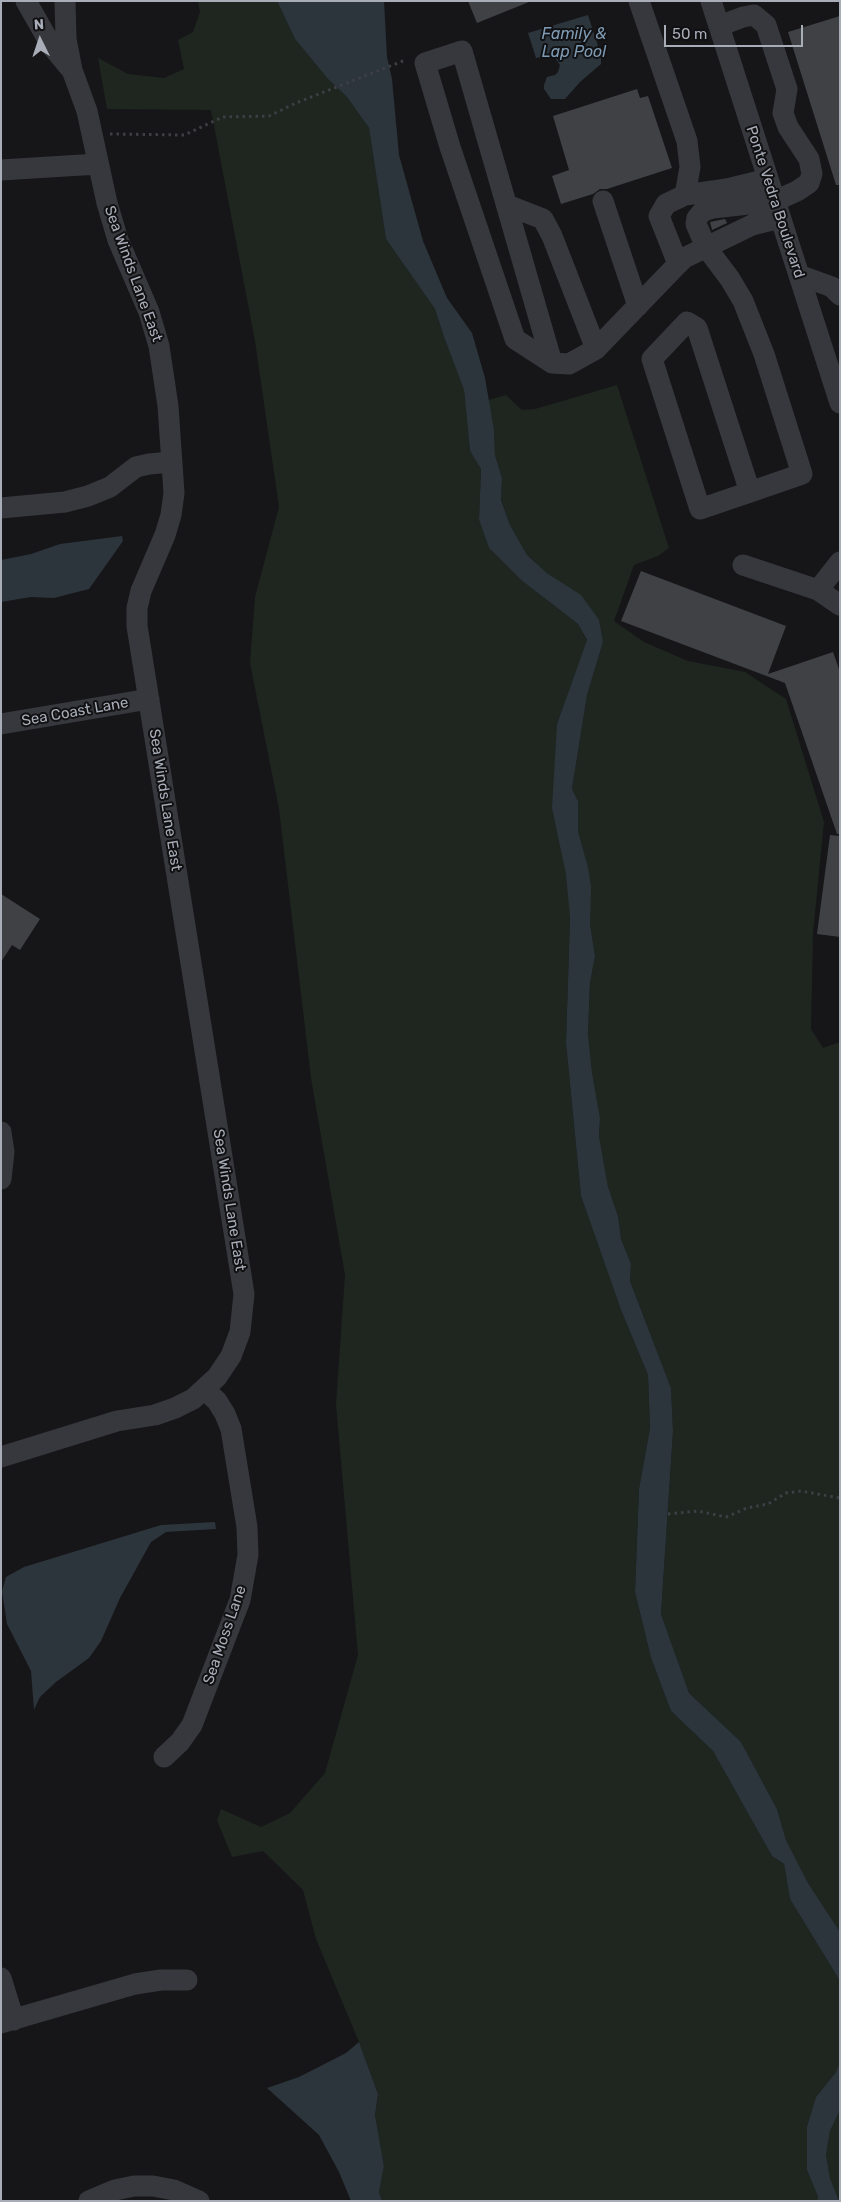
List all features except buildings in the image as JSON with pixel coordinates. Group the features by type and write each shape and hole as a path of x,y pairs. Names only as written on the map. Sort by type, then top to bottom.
{"street":[{"path":"26,1 51,45 72,70"},
{"name":"Sea Winds Lane East","path":"1,1457 117,1421 175,1408 193,1399 217,1377 231,1356 242,1326 244,1294 137,626 137,608 141,591 171,516 174,493 168,406 159,346 149,312 118,240 98,164 85,103 72,70 66,39 65,1"},
{"path":"639,1 687,141 690,167 685,194"},
{"name":"Ponte Vedra Boulevard","path":"711,1 798,275 835,367 840,403"},
{"path":"552,364 462,51 426,63 450,147 515,339 552,364 569,364 596,349 684,258 752,226 778,210 809,183 812,174 809,159 788,127 783,113 787,89 766,25 754,15 719,26"},
{"path":"1,170 98,164"},
{"path":"678,264 659,216 666,204 685,194 727,189 768,179"},
{"path":"603,201 638,306"},
{"path":"507,205 542,219 552,236 596,349"},
{"path":"750,492 697,328 687,322 652,359 700,509 750,492 802,474 764,354 743,301 706,247 696,224 697,218 703,211 713,208 778,210"},
{"path":"798,275 832,287 840,295"},
{"path":"1,508 47,504 88,496 110,487 136,467 172,462"},
{"path":"818,590 840,562"},
{"path":"743,565 818,590 840,605"},
{"name":"Sea Coast Lane","path":"1,724 149,699"},
{"path":"1,1132 4,1152 1,1178"},
{"name":"Sea Moss Lane","path":"164,1757 180,1742 192,1725 240,1600 248,1554 247,1527 231,1429 226,1414 205,1390"},
{"path":"1,1978 7,2022 135,1984 161,1980 187,1980"},
{"path":"90,2201 115,2190 134,2186 153,2186 174,2190 199,2201"}],"path":[{"path":"92,134 155,133 184,135 223,117 269,116 296,103 403,61"},
{"path":"668,1514 698,1511 726,1517 747,1508 768,1504 786,1493 801,1491 840,1498"}],"shaded area":[{"path":"198,1 277,1 295,39 328,79 347,97 369,128 386,239 435,309 464,390 470,451 481,469 479,520 489,548 521,580 578,624 587,641 557,724 570,918 566,1043 581,1196 621,1310 648,1375 650,1428 639,1489 635,1592 651,1658 671,1711 713,1751 772,1856 784,1864 790,1899 840,1981 840,2062 836,2072 816,2097 807,2170 818,2197 817,2201 382,2201 379,2192 384,2166 375,2115 378,2094 359,2042 316,1939 303,1890 263,1851 232,1857 217,1820 221,1809 261,1827 290,1813 325,1773 358,1655 336,1404 345,1275 311,1078 279,809 250,663 255,597 279,507 255,341 211,110 107,109 98,58 128,74 164,78 184,69 178,40 193,32 200,12"},
{"path":"617,385 669,548 658,556 634,565 614,621 644,642 688,661 745,672 786,699 824,822 813,933 811,1029 823,1048 840,1042 840,1932 808,1883 786,1840 777,1809 741,1742 689,1693 661,1614 673,1431 671,1388 630,1281 631,1264 621,1239 618,1216 608,1188 599,1136 600,1118 588,1034 590,983 595,956 590,924 588,867 578,831 578,801 572,789 587,695 603,642 548,574 527,555 510,525 501,499 502,478 495,455 494,430 488,400 506,395 522,410 535,409"},
{"path":"840,2110 839,2201 830,2178 826,2155 830,2131"}],"water":[{"path":"277,1 384,1 387,57 392,79 399,155 423,241 447,298 472,333 485,378 494,430 495,455 502,478 501,500 510,525 527,555 548,574 581,595 599,620 603,642 587,695 572,789 578,801 578,831 588,867 591,887 590,924 595,956 590,983 588,1034 600,1118 599,1136 608,1187 618,1216 621,1239 631,1264 630,1281 671,1388 673,1431 661,1614 689,1693 741,1742 777,1809 786,1840 808,1883 840,1932 840,1981 790,1899 784,1864 772,1856 713,1751 671,1711 651,1658 635,1592 639,1489 650,1428 648,1375 621,1310 581,1196 566,1043 570,918 566,874 552,808 557,724 587,640 578,624 521,580 489,548 479,520 481,469 470,451 464,390 435,309 386,239 369,128 347,97 328,79 295,39"},
{"name":"Family & Lap Pool","path":"588,15 601,55 601,64 580,82 565,99 551,99 544,89 544,85 547,77 558,72 560,65 553,55 536,58 528,33"},
{"path":"122,536 123,541 89,589 54,598 31,597 1,602 1,560 31,554 60,544"},
{"path":"215,1522 216,1529 166,1532 151,1542 120,1598 101,1641 89,1658 56,1682 40,1697 34,1710 31,1671 7,1624 2,1591 6,1577 24,1567 161,1525"},
{"path":"359,2042 378,2094 375,2115 384,2166 379,2192 382,2201 351,2201 339,2172 319,2135 267,2088 299,2077 346,2053"},
{"path":"840,2062 840,2110 830,2131 826,2155 830,2178 839,2201 817,2201 818,2197 807,2170 807,2127 816,2097 836,2072"}]}
